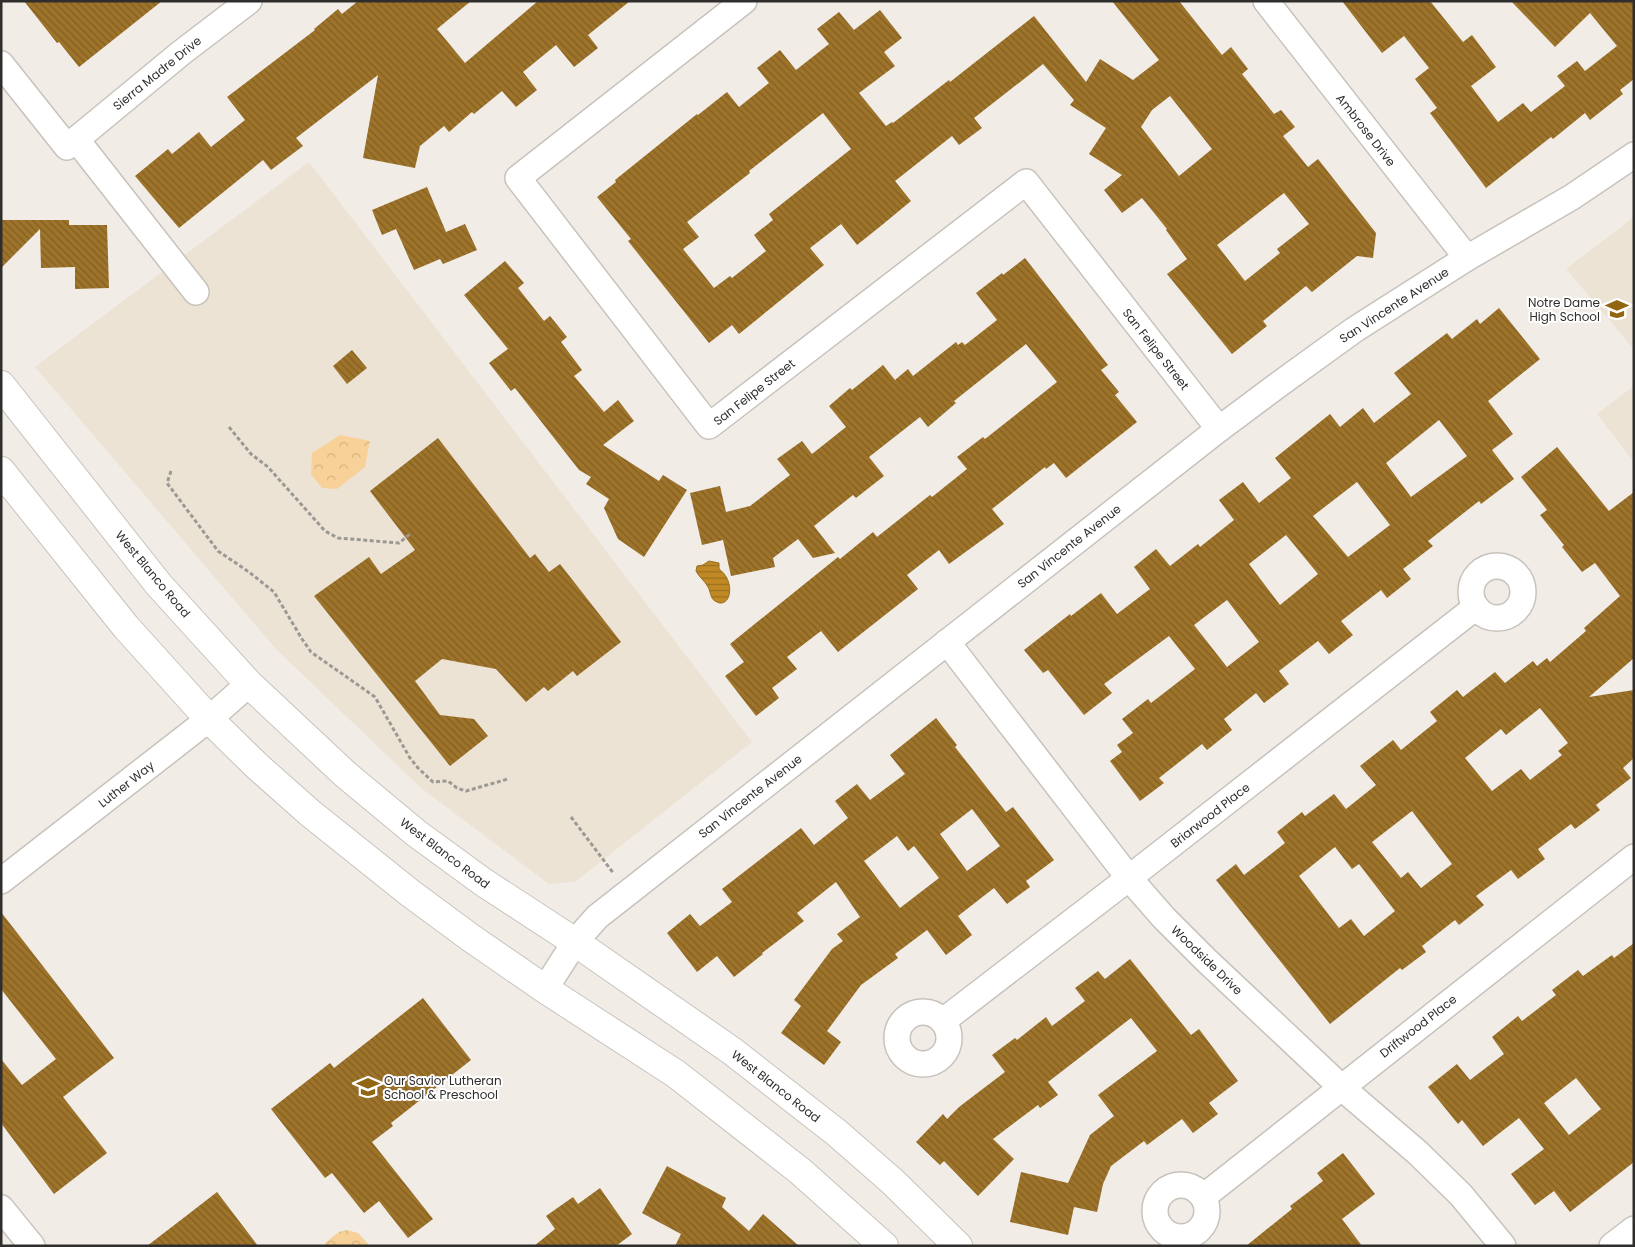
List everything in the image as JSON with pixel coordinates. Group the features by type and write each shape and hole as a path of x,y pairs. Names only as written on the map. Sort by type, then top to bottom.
{"main road":[{"name":"West Blanco Road","path":"1,385 159,585 249,684 345,774 416,832 483,882 575,942 732,1052 837,1133 893,1182 958,1246"},
{"path":"1,471 126,627 209,719 257,766 366,859 472,938 545,989 676,1074 800,1171 884,1246"}],"street":[{"name":"Sierra Madre Drive","path":"71,143 248,1"},
{"name":"San Felipe Street","path":"744,1 518,178 709,426 1026,182 1219,429"},
{"name":"Ambrose Drive","path":"1266,1 1467,258"},
{"path":"1,64 71,143 196,292"},
{"name":"San Vincente Avenue","path":"545,989 575,942 597,917 1219,429 1354,330 1467,258 1572,197 1634,155"},
{"name":"Briarwood Place","path":"943,1021 1130,878 1476,607"},
{"name":"Woodside Drive","path":"947,642 1130,878 1164,918 1206,960 1341,1086 1418,1153 1461,1195 1504,1246"},
{"name":"Luther Way","path":"1,881 209,719 249,684"},
{"name":"Driftwood Place","path":"1202,1197 1634,857"},
{"path":"1,1208 32,1246"},
{"path":"1612,1246 1634,1229"}],"path":[{"path":"229,427 251,454 268,467 325,531 332,536 399,543 410,534"},
{"path":"171,472 167,483 218,551 274,592 311,652 375,697 410,758 433,782 448,782 457,788 466,790 508,779"},
{"path":"571,817 628,893"}],"shaded area":[{"path":"309,162 752,742 575,882 549,884 421,788 277,650 35,367"},
{"name":"Notre Dame High School","path":"1634,217 1634,349 1566,269"},
{"path":"1634,386 1634,462 1597,414"},
{"path":"709,561 719,563 719,569 728,581 730,587 729,594 728,599 724,602 720,603 713,600 707,585 696,571 697,566"}],"green space":[{"path":"340,435 370,441 365,467 337,489 322,488 311,474 312,453"},
{"path":"347,1230 358,1233 370,1246 326,1246 325,1243 339,1232"}],"building":[{"path":"24,1 162,1 79,67 59,42 57,43"},
{"path":"358,1 471,1 437,29 465,63 538,1 630,1 588,35 598,48 574,67 556,45 523,72 537,90 516,107 502,91 474,114 472,112 449,132 444,126 420,146 415,168 363,158 378,75 296,138 303,146 271,170 263,160 179,228 135,176 168,149 172,154 199,132 211,147 245,120 227,97 315,30 338,9 342,14"},
{"path":"1112,1 1179,1 1222,55 1231,47 1248,69 1242,74 1274,114 1281,110 1295,127 1283,136 1308,167 1318,159 1376,233 1373,258 1357,256 1312,292 1306,286 1263,321 1267,326 1232,354 1167,274 1187,259 1167,229 1142,198 1122,213 1104,190 1122,175 1089,154 1106,128 1070,105 1074,100 1043,64 974,118 982,128 959,145 952,136 895,181 911,201 857,245 841,224 810,248 824,265 739,334 732,325 709,343 628,241 631,239 597,197 616,182 615,180 727,92 739,107 769,83 757,68 780,50 796,70 829,44 817,29 839,12 854,30 880,10 902,38 884,52 895,66 859,93 886,126 893,123 949,80 950,82 1034,16 1086,82 1100,59 1133,80 1159,60","holes":["1170,96 1212,149 1179,176 1141,127 1152,110","823,113 851,149 769,214 773,220 754,235 766,251 732,278 730,276 714,288 683,249 699,237 687,222 750,173 749,171","1284,193 1309,224 1277,249 1280,253 1245,281 1217,245"]},
{"path":"1342,1 1430,1 1463,42 1472,35 1496,67 1471,86 1498,122 1523,103 1531,112 1565,86 1557,76 1577,61 1585,71 1617,46 1590,13 1555,47 1511,1 1634,1 1634,79 1620,90 1623,94 1590,120 1585,113 1486,188 1430,113 1437,108 1415,79 1429,68 1404,36 1382,53"},
{"path":"427,187 446,232 465,224 477,250 443,264 440,259 414,270 396,229 382,235 372,210"},
{"path":"1,220 69,220 69,225 107,225 109,288 75,289 75,267 41,268 40,229 1,268"},
{"path":"1025,258 1108,365 1101,370 1119,392 1115,395 1137,422 1066,478 1054,463 1046,469 1045,467 992,509 1004,524 949,564 939,550 907,575 918,589 838,652 821,631 787,657 797,669 772,688 779,698 756,716 725,676 744,662 730,644 838,557 840,559 873,532 877,537 930,495 932,497 967,469 957,457 983,437 985,439 1057,382 1026,344 954,401 956,403 928,427 920,417 869,457 884,476 856,498 853,495 814,526 835,553 813,558 798,539 773,558 775,567 731,576 723,540 702,545 690,493 720,486 726,512 750,506 790,475 777,459 802,441 812,454 846,427 829,406 850,388 852,390 883,365 895,380 908,369 913,376 956,342 958,345 962,342 965,345 997,320 976,293"},
{"path":"505,261 524,283 518,288 544,321 550,316 567,337 561,342 582,370 574,376 604,412 618,400 634,421 603,445 659,481 663,475 687,490 644,557 618,539 604,508 609,499 586,484 591,477 579,470 515,388 511,391 489,363 508,349 464,295"},
{"path":"1499,308 1540,359 1488,401 1513,434 1492,450 1514,479 1481,504 1479,501 1428,541 1433,546 1403,569 1411,579 1387,598 1381,590 1341,621 1353,635 1329,654 1318,641 1279,671 1289,684 1264,703 1256,693 1224,719 1232,730 1207,750 1202,744 1159,778 1164,783 1140,801 1110,761 1122,752 1117,745 1133,733 1122,719 1148,699 1151,703 1195,669 1169,636 1104,684 1112,693 1084,715 1048,670 1043,673 1024,650 1070,614 1071,616 1101,593 1117,614 1150,589 1134,567 1156,549 1170,566 1198,544 1200,547 1234,520 1219,500 1243,482 1259,503 1291,478 1275,458 1330,414 1340,427 1363,408 1374,423 1411,394 1394,373 1447,333 1452,339 1477,319 1480,324","holes":["1439,420 1467,456 1411,497 1386,463","1357,482 1390,525 1348,557 1313,516","1286,535 1318,574 1280,605 1249,564","1227,600 1259,642 1227,667 1194,625"]},
{"path":"352,350 367,368 347,384 333,366"},
{"path":"438,438 530,558 535,554 549,572 560,564 621,642 577,676 573,671 548,691 544,687 526,702 496,669 442,659 415,681 440,715 474,719 488,736 450,766 314,596 369,557 381,574 415,550 370,491"},
{"path":"1557,447 1609,511 1634,492 1634,658 1589,697 1634,690 1634,758 1623,768 1631,778 1596,805 1600,810 1575,829 1571,824 1538,849 1545,859 1518,879 1511,870 1476,896 1484,905 1459,925 1455,920 1422,946 1426,952 1402,970 1400,968 1330,1024 1216,880 1236,864 1244,875 1285,843 1277,832 1302,812 1305,816 1334,794 1346,809 1376,785 1360,766 1393,740 1401,750 1437,721 1430,712 1457,690 1463,697 1495,672 1505,683 1533,661 1537,666 1547,658 1550,662 1586,631 1584,628 1620,596 1595,563 1582,572 1562,547 1564,545 1540,515 1547,510 1521,477","holes":["1540,708 1568,743 1558,751 1562,755 1530,780 1521,769 1492,791 1465,758 1501,729 1506,735","1412,811 1452,864 1421,888 1408,872 1401,878 1372,842","1335,847 1352,869 1359,864 1395,911 1364,936 1351,919 1339,928 1299,876"]},
{"path":"936,718 957,745 955,747 1006,812 1013,807 1054,860 1026,881 1030,887 1007,904 994,888 958,916 972,935 946,955 927,930 895,954 898,958 861,985 827,1031 841,1042 824,1065 781,1033 801,1006 794,1000 832,949 843,941 837,934 860,917 836,882 797,913 804,921 734,977 717,956 697,972 667,933 690,914 700,926 732,902 722,889 801,828 814,845 848,818 835,801 857,784 870,800 905,774 890,755","holes":["972,809 1000,846 967,871 940,834","897,836 908,851 914,846 939,878 900,908 864,861"]},
{"path":"1,912 114,1058 63,1097 107,1153 54,1194 1,1123 1,1059 22,1085 56,1059 1,989"},
{"path":"1634,943 1634,1162 1570,1212 1554,1191 1535,1205 1511,1174 1544,1149 1519,1118 1483,1146 1462,1120 1458,1124 1428,1087 1457,1064 1470,1080 1504,1054 1492,1037 1518,1016 1522,1021 1556,995 1552,990 1578,970 1583,976 1612,955 1614,958","holes":["1576,1078 1601,1109 1569,1135 1544,1103"]},
{"path":"1130,959 1191,1035 1199,1029 1238,1081 1209,1103 1218,1114 1193,1133 1182,1119 1147,1145 1144,1141 1111,1166 1103,1184 1097,1212 1074,1207 1068,1235 1010,1222 1021,1172 1068,1183 1090,1135 1114,1116 1098,1095 1157,1051 1131,1018 1048,1082 1058,1095 1040,1108 1038,1105 993,1139 1014,1159 978,1196 944,1161 940,1165 916,1142 943,1114 947,1119 959,1107 1005,1072 992,1055 1015,1038 1017,1040 1046,1017 1052,1026 1085,1001 1075,988 1098,971 1105,979"},
{"name":"Our Savior Lutheran School & Preschool","path":"423,998 471,1060 391,1123 393,1126 372,1142 433,1219 408,1238 379,1201 364,1213 332,1173 325,1178 271,1109 330,1063 334,1068"},
{"path":"1343,1153 1375,1194 1342,1219 1362,1246 1246,1246 1292,1209 1290,1206 1323,1181 1317,1173"},
{"path":"667,1166 726,1198 722,1207 749,1231 763,1214 799,1246 675,1246 681,1234 642,1213"},
{"path":"600,1188 632,1234 616,1246 534,1246 555,1229 546,1216 573,1197 578,1204"},
{"path":"217,1192 258,1246 147,1246 186,1216"}],"place":[{"name":"Notre Dame High School","path":"1617,309"},
{"name":"Our Savior Lutheran School & Preschool","path":"368,1087"}]}
